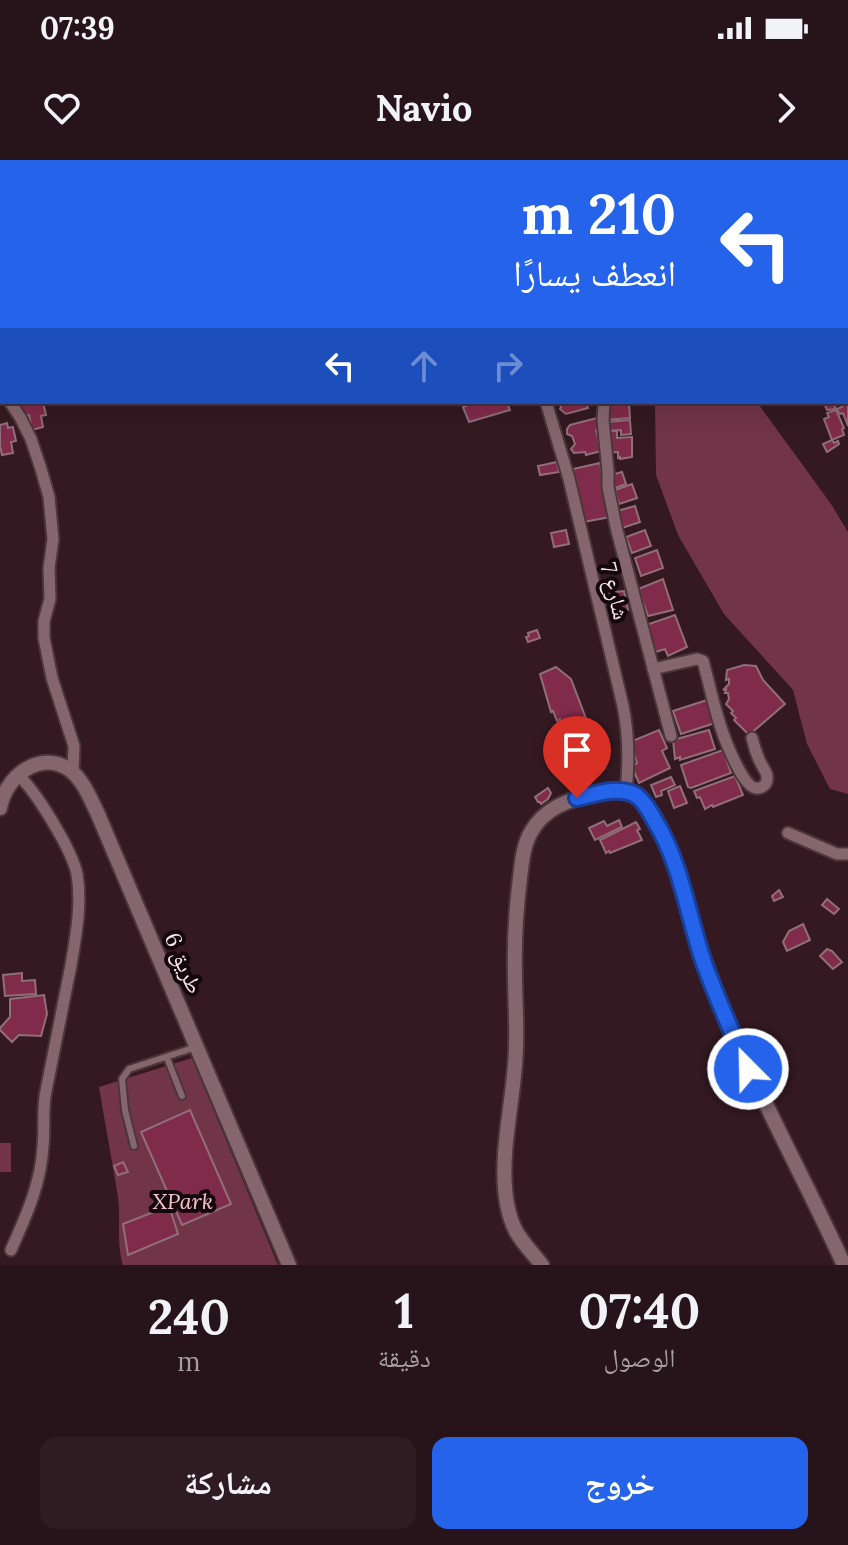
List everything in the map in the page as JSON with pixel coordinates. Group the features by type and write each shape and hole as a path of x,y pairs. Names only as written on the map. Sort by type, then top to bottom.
{"street":[{"path":"0,808 5,791 18,775 43,763 62,766 73,773 74,752 52,678 44,638 44,621 50,599 49,568 53,539 49,497 31,439 11,404"},
{"name":"شارع 7","path":"547,404 569,479 623,706 629,744 626,791"},
{"path":"604,404 608,487 616,527 671,736"},
{"path":"653,669 697,659 703,661 728,748 748,783 759,788 767,780 752,738"},
{"name":"طريق 6","path":"73,773 97,812 289,1265"},
{"path":"11,1250 39,1182 45,1093 72,956 78,906 77,876 70,855 37,799 18,775"},
{"path":"542,1265 514,1230 505,1189 516,1048 515,929 524,851 537,823 562,804 596,793 626,791 644,804 662,832 677,868 705,965 730,1028 844,1265"},
{"path":"788,833 837,854 848,854"}],"lane":[{"path":"134,1146 125,1110 122,1079 129,1069 196,1047"},
{"path":"167,1058 182,1096"}],"green space":[{"path":"655,404 758,404 848,532 848,794 830,789 807,744 793,690 724,614 678,535 656,475"},
{"name":"XPark","path":"192,1058 278,1265 123,1265 118,1197 99,1087"},
{"path":"0,1143 11,1143 11,1172 0,1172"}],"building":[{"path":"19,404 43,404 46,415 41,416 43,427 32,430 29,415 22,416"},
{"path":"511,404 508,405 510,410 469,422 463,407"},
{"path":"562,404 593,404 566,414 560,409"},
{"path":"604,404 629,404 630,418 606,420"},
{"path":"824,404 834,404 836,409 827,410"},
{"path":"841,404 848,404 848,426 843,413 840,414 837,409 842,407"},
{"path":"836,410 844,435 832,440 824,419 829,417 827,413"},
{"path":"597,418 600,429 596,430 601,451 586,455 585,452 574,453 571,449 575,444 567,429 570,425"},
{"path":"630,420 631,434 621,435 621,430 607,431 606,422"},
{"path":"7,423 8,428 13,427 16,441 11,442 13,453 2,455 0,425"},
{"path":"608,431 617,431 617,438 632,437 632,457 620,459 618,452 608,453"},
{"path":"832,440 839,444 827,452 823,444"},
{"path":"557,462 559,472 540,475 538,466"},
{"path":"600,463 611,517 583,522 573,469"},
{"path":"622,472 626,484 615,488 611,475"},
{"path":"632,484 637,498 619,504 615,490"},
{"path":"635,506 640,522 622,528 617,511"},
{"path":"566,530 569,544 554,547 551,533"},
{"path":"645,530 651,546 632,553 626,537"},
{"path":"657,550 663,568 641,576 635,558"},
{"path":"663,579 673,610 648,616 638,589"},
{"path":"624,591 628,610 607,615 604,593"},
{"path":"675,615 687,647 668,656 665,649 656,652 646,625"},
{"path":"537,630 540,638 528,642 528,633"},
{"path":"744,665 756,666 763,680 785,704 749,735 734,720 733,711 726,704 728,693 725,693 726,689 723,690 729,684 729,679 726,680 727,670"},
{"path":"556,667 571,679 593,737 584,747 569,744 560,719 557,721 551,712 540,674"},
{"path":"707,700 715,723 681,734 673,711"},
{"path":"659,730 667,748 662,751 670,768 639,783 632,767 637,763 630,742"},
{"path":"709,730 715,749 675,759 673,740"},
{"path":"723,750 731,773 688,787 681,765"},
{"path":"735,776 743,795 705,809 694,791"},
{"path":"671,777 675,785 661,791 662,795 656,797 651,785"},
{"path":"680,786 687,803 674,808 668,791"},
{"path":"548,788 551,793 541,804 535,797"},
{"path":"619,820 622,827 595,840 589,828 604,821 607,826"},
{"path":"636,822 642,840 606,853 600,840"},
{"path":"779,890 783,897 774,901 772,896"},
{"path":"827,899 839,909 834,914 822,905"},
{"path":"803,924 810,940 787,951 783,942 789,931"},
{"path":"827,949 842,962 833,969 820,956"},
{"path":"22,973 22,981 35,980 36,994 5,996 3,975"},
{"path":"44,995 47,1014 41,1036 19,1035 12,1042 0,1030 10,1017 10,999"},
{"path":"190,1110 231,1204 182,1225 141,1132"},
{"path":"123,1162 128,1172 118,1175 114,1166"},
{"path":"169,1206 178,1234 128,1255 123,1224"}],"route":[{"path":"577,798 626,791 641,800 652,816 677,868 705,965 748,1069"}]}
